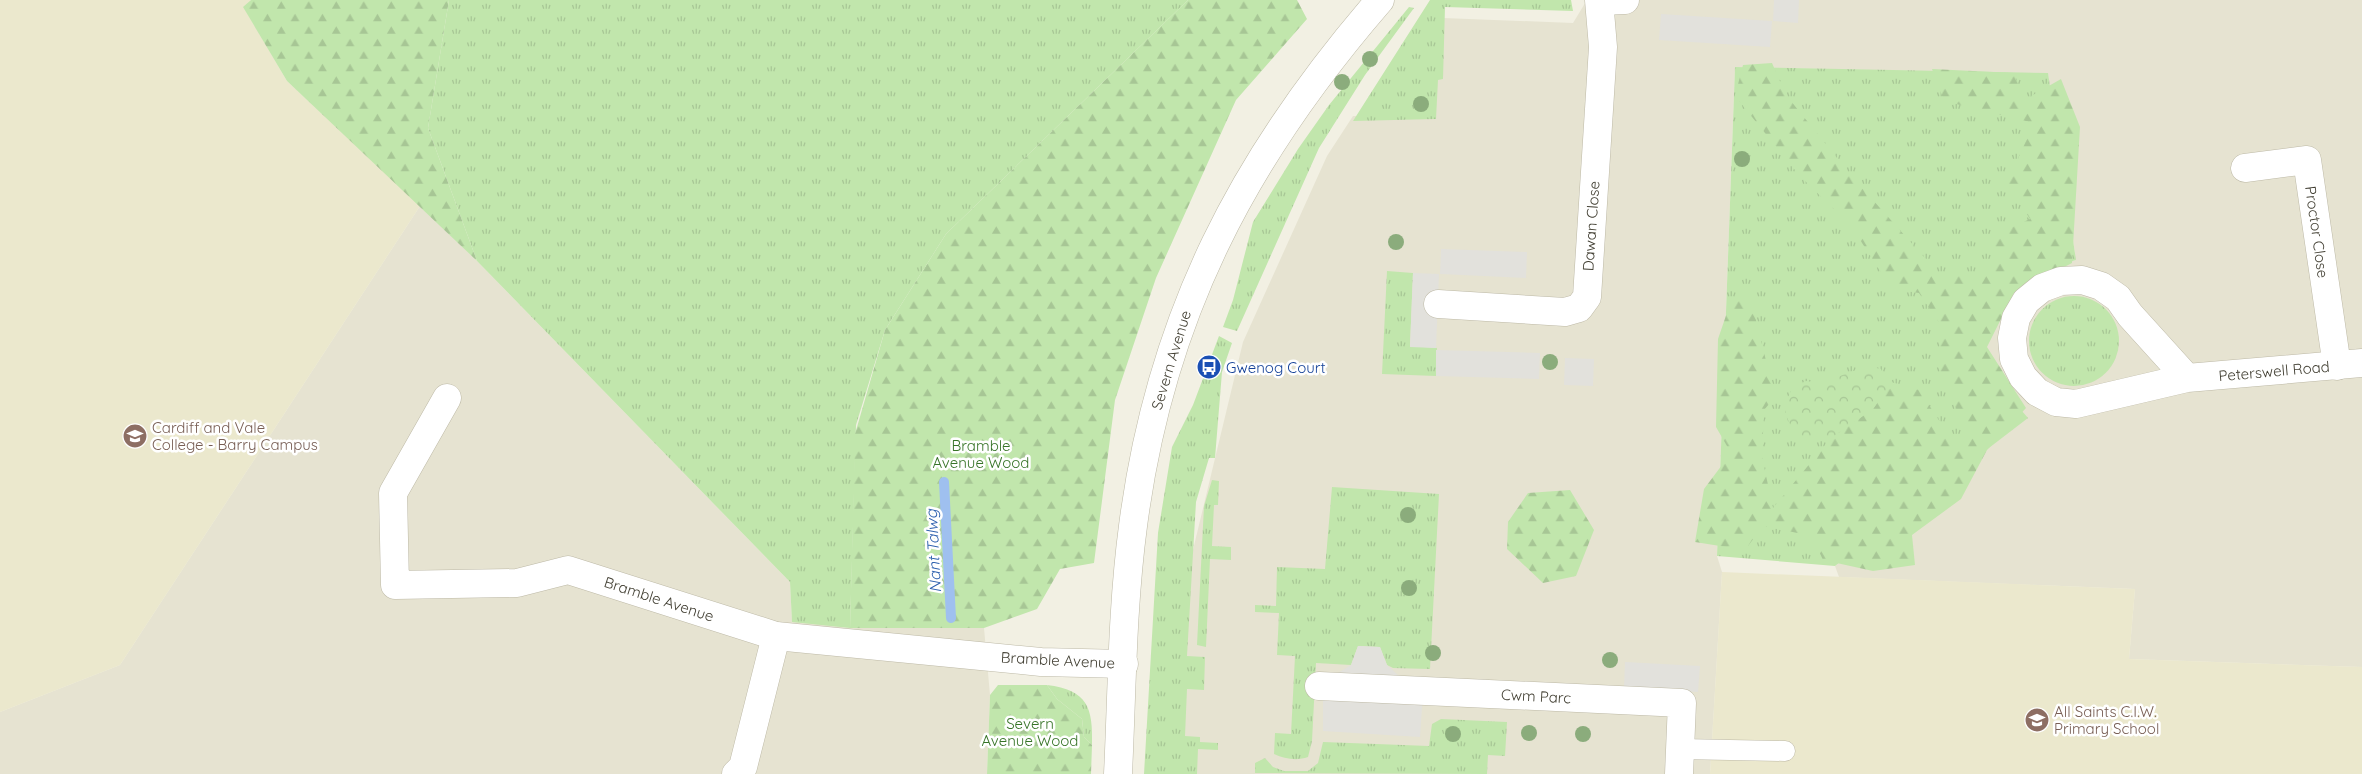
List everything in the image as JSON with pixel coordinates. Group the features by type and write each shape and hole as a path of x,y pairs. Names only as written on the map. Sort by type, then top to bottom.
{"street":[{"name":"Severn Avenue","path":"1118,774 1133,526 1158,394 1176,336 1220,232 1268,147 1325,66 1380,0"},
{"name":"Dawan Close","path":"1438,304 1565,312 1579,308 1587,297 1603,47 1608,0"},
{"name":"Proctor Close","path":"2245,168 2306,160 2349,365"},
{"name":"Peterswell Road","path":"2187,378 2130,315 2118,298 2101,286 2082,280 2061,280 2048,285 2026,301 2016,318 2012,338 2014,359 2022,377 2037,392 2056,402 2076,404 2187,378 2349,365"},
{"name":"Bramble Avenue","path":"446,398 393,493 395,585 517,582 568,570 776,636 1041,662 1124,664"},
{"path":"736,774 743,767 776,636"},
{"name":"Cwm Parc","path":"1319,686 1682,703 1679,761"}],"lane":[{"path":"1679,761 1785,751"}],"shaded area":[{"name":"Cardiff and Vale College - Barry Campus","path":"0,0 251,0 244,8 287,81 420,206 120,665 0,712"},
{"path":"1587,0 2362,0 2362,667 2129,659 2135,589 1839,577 1835,566 2027,418 1990,374 1983,322 2027,275 2076,260 2048,74 1735,67 1717,556 1722,572 1710,774 1163,774 1160,687 1243,342 1327,156 1353,116 1433,116 1443,18 1573,23"},
{"path":"1774,0 1799,0 1798,23 1773,21"},
{"path":"1661,14 1772,21 1770,47 1659,40"},
{"path":"420,206 477,261 790,582 792,621 850,628 984,628 990,695 987,774 0,774 0,712 120,665"},
{"path":"1441,249 1527,252 1526,278 1440,274"},
{"path":"1413,273 1439,274 1436,348 1410,347"},
{"path":"1436,350 1540,353 1539,379 1436,376"},
{"path":"1565,358 1594,359 1593,386 1564,385"},
{"name":"All Saints C.I.W. Primary School","path":"1722,572 2135,589 2129,659 2362,667 2362,774 1710,774"},
{"path":"1358,646 1380,647 1387,665 1399,676 1424,678 1420,737 1323,731 1323,700 1338,673 1351,665"},
{"path":"1625,662 1700,666 1698,692 1624,688"}],"green space":[{"path":"251,0 449,0 428,128 477,261 287,81 243,7"},
{"path":"449,0 1188,0 946,234 885,330 856,425 850,628 792,622 790,582 477,261 428,128"},
{"name":"Bramble Avenue Wood","path":"1188,0 1297,0 1307,19 1236,100 1156,278 1115,400 1094,563 1060,569 1037,609 984,628 850,628 855,434 885,330 946,234"},
{"path":"1430,0 1571,0 1573,11 1445,7 1443,79 1438,80 1436,119 1353,121"},
{"path":"1409,7 1414,8 1365,75 1319,148 1237,331 1223,327 1233,300 1253,222 1298,149 1329,105"},
{"path":"1772,63 1786,95 1854,179 1942,277 1995,273 1995,235 2030,219 2007,183 2034,123 1944,101 1932,69 2014,73 2024,100 2061,79 2080,127 2072,263 2014,293 1987,347 2026,408 1987,450 1961,499 1912,535 1915,565 1873,571 1823,560 1812,536 1763,526 1745,550 1695,542 1704,489 1731,453 1716,427 1718,339 1732,298 1752,304 1775,397 1764,410 1762,457 1773,508 1831,438 1873,409 1891,382 1919,390 1948,434 1968,435 1937,364 1942,327 1919,293 1892,289 1851,226 1799,175 1735,96 1743,65"},
{"path":"1735,67 2048,73 2076,260 2027,275 1983,322 1990,374 2028,418 1835,566 1717,556"},
{"path":"1387,271 1413,273 1410,346 1437,348 1436,376 1382,374"},
{"path":"2074,296 2091,299 2106,309 2116,324 2119,341 2116,358 2106,373 2091,383 2074,386 2057,383 2042,373 2032,358 2029,341 2032,324 2042,309 2057,299"},
{"path":"1219,336 1232,343 1222,372 1215,458 1209,458 1196,502 1187,656 1205,657 1204,690 1187,689 1185,736 1200,737 1200,742 1218,743 1218,750 1198,749 1197,774 1144,774 1158,533 1172,447 1193,405"},
{"path":"1867,366 1881,369 1889,387 1873,409 1831,438 1807,439 1792,429 1785,413 1787,399 1793,387 1806,381 1821,383"},
{"path":"1212,480 1219,481 1218,505 1214,505 1212,546 1231,547 1231,560 1210,559 1206,647 1197,645 1204,506"},
{"path":"1332,487 1439,494 1430,669 1393,668 1387,665 1380,647 1358,646 1351,665 1316,663 1312,741 1308,757 1300,759 1287,758 1274,754 1275,733 1291,734 1295,656 1277,655 1279,613 1255,612 1255,605 1276,606 1277,567 1325,569"},
{"path":"1570,490 1594,530 1576,576 1543,583 1507,549 1508,522 1528,493"},
{"name":"Severn Avenue Wood","path":"998,685 1047,685 1057,699 1082,719 1084,737 1092,745 1091,774 987,774 990,695"},
{"path":"1047,685 1061,687 1080,696 1089,711 1092,745 1084,737 1082,719 1057,699"},
{"path":"1441,719 1507,722 1505,756 1488,755 1487,774 1255,773 1255,763 1265,758 1273,767 1284,771 1308,771 1318,763 1323,742 1429,746 1432,724"}],"waterway":[{"name":"Nant Talwg","path":"944,482 951,618"}],"place":[{"name":"Gwenog Court","path":"1209,367"},
{"name":"Cardiff and Vale College - Barry Campus","path":"135,436"},
{"name":"All Saints C.I.W. Primary School","path":"2037,720"}]}
